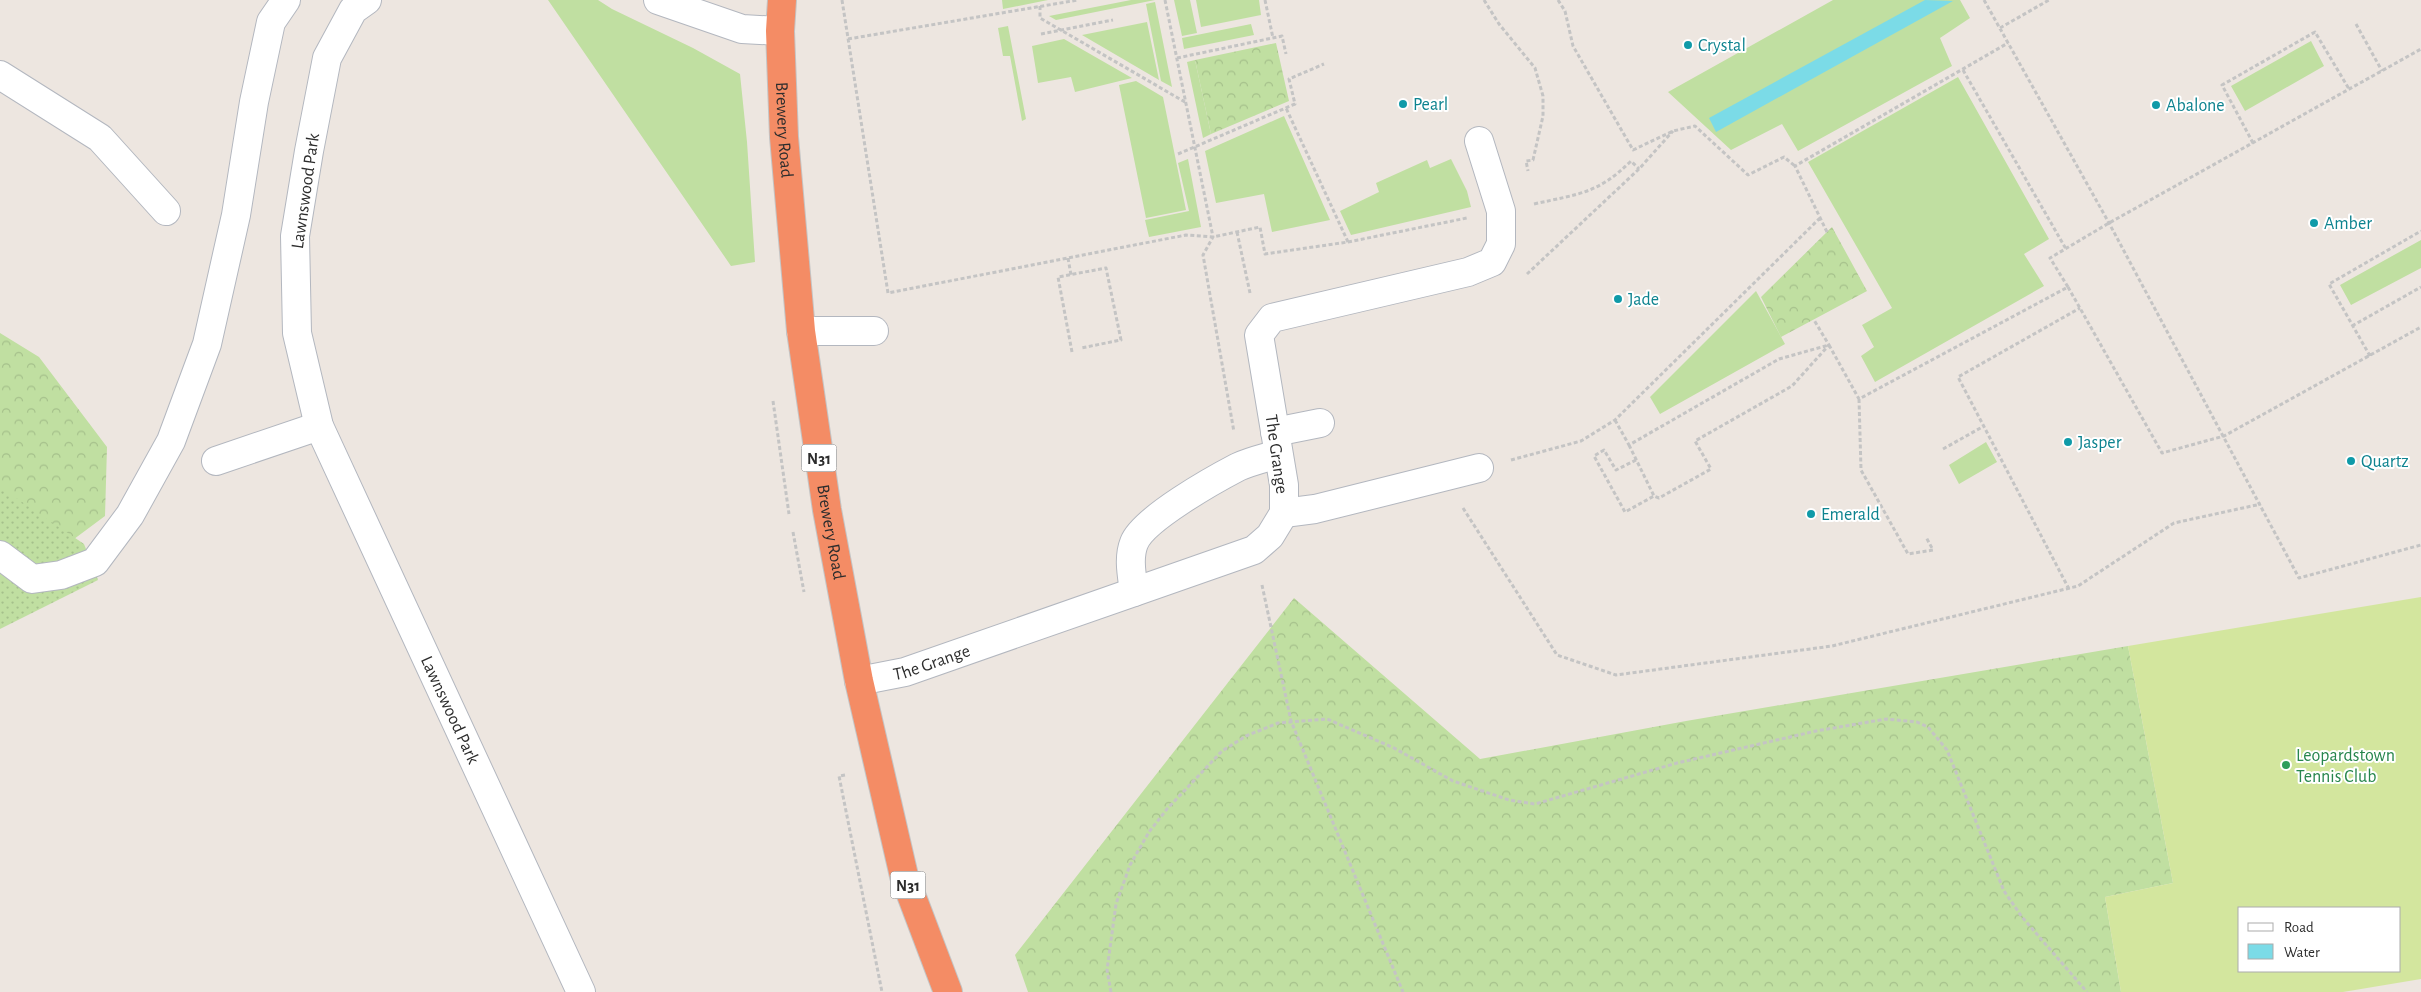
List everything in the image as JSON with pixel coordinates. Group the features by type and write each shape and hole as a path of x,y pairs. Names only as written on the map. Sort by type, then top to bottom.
{"highway":[{"name":"Brewery Road","path":"782,0 780,31 784,137 801,331 827,510 859,681 904,876 948,992"}],"street":[{"path":"0,555 32,579 61,575 95,562 130,515 171,441 207,344 236,215 254,102 271,22 286,0"},
{"name":"Lawnswood Park","path":"367,0 353,10 327,58 295,236 298,333 319,426 581,992"},
{"path":"658,0 742,29 780,31"},
{"path":"0,76 100,138 166,211"},
{"path":"1259,335 1272,318 1468,272 1492,262 1501,244 1501,211 1479,141"},
{"path":"801,331 874,331"},
{"name":"The Grange","path":"859,681 905,672 1254,550 1270,536 1284,512 1284,485 1259,335"},
{"path":"1134,592 1131,562 1134,542 1150,523 1177,503 1276,443 1320,424"},
{"path":"216,461 319,426"},
{"path":"1284,512 1315,509 1479,468"}],"path":[{"path":"842,0 888,292 1186,235 1213,237 1260,227 1265,254 1348,242 1501,211 1590,192 1614,177 1631,161 1639,169 1673,131"},
{"path":"848,39 1078,0"},
{"path":"1165,0 1213,237 1203,255 1240,466"},
{"path":"1265,0 1273,38"},
{"path":"1484,0 1499,24 1535,68 1543,96 1540,138 1533,160 1526,161 1529,178"},
{"path":"1558,0 1564,11 1573,46 1633,150 1673,131 1695,126 1748,175 1784,157 1795,166 1828,232"},
{"path":"1984,0 2108,223 2261,504 2299,578 2421,545"},
{"path":"2000,28 2049,0"},
{"path":"1040,6 1040,18 1185,102"},
{"path":"1040,34 1113,20"},
{"path":"2356,24 2382,71"},
{"path":"2253,143 2222,85 2315,32 2348,90"},
{"path":"1177,58 1282,36 1286,54"},
{"path":"1795,166 2008,44"},
{"path":"2421,49 2108,223 2050,258 2162,453 2224,436 2421,327"},
{"path":"1178,154 1295,104 1289,79 1324,64"},
{"path":"1963,70 2066,248"},
{"path":"1286,108 1348,242"},
{"path":"1532,196 1534,204"},
{"path":"1479,468 1581,441 1615,420 1820,218"},
{"path":"2370,356 2329,284 2421,231"},
{"path":"1238,232 1259,335"},
{"path":"1068,258 1071,274"},
{"path":"1072,352 1058,277 1106,268 1121,340 1081,348"},
{"path":"1859,399 2068,287"},
{"path":"2352,326 2421,287"},
{"path":"2069,589 1958,377 2080,308"},
{"path":"1814,320 1859,399 1860,470 1908,554 1933,550 1926,536"},
{"path":"1629,445 1779,359 1829,345"},
{"path":"1636,460 1616,470 1604,450 1594,456 1625,512 1654,496 1659,498 1711,469 1695,441 1792,386 1829,345"},
{"path":"1615,420 1654,496"},
{"path":"1943,448 1984,426"},
{"path":"1450,476 1457,500 1557,655 1616,675 1832,646 2069,589 2078,586 2174,523 2261,504"},
{"path":"1254,550 1292,721 1403,992"},
{"path":"1111,992 1107,970 1116,904 1130,864 1149,832 1167,809 1222,751 1246,736 1278,723 1327,719 1394,748 1454,781 1509,800 1535,804 1677,763 1816,730 1886,719 1917,722 1928,728 1947,750 2004,891 2022,917 2087,992"},
{"path":"881,774 839,776 882,992"}],"green space":[{"path":"548,0 598,0 612,9 693,48 740,74 747,142 755,262 731,266"},
{"path":"1002,0 1048,0 1003,9"},
{"path":"1131,0 1155,0 1056,20 1049,16"},
{"path":"1174,0 1190,0 1197,33 1182,36"},
{"path":"1196,0 1259,0 1261,15 1201,27"},
{"path":"1833,0 1960,0 1970,18 1940,38 1952,66 1798,151 1782,124 1731,150 1668,92"},
{"path":"1155,2 1172,87 1161,81 1146,4"},
{"path":"1147,22 1159,80 1082,35"},
{"path":"1251,24 1254,35 1184,49 1182,38"},
{"path":"1008,26 1026,119 1022,121 1010,56 1003,56 998,28"},
{"path":"1064,39 1132,78 1075,92 1071,77 1038,83 1032,46"},
{"path":"2311,41 2324,66 2245,111 2231,86"},
{"path":"1276,43 1289,101 1211,134 1195,60"},
{"path":"1195,60 1211,134 1203,138 1187,62"},
{"path":"1958,77 2049,239 2024,254 2044,286 1875,382 1861,356 1874,347 1862,325 1892,308 1808,162"},
{"path":"1136,81 1163,97 1186,210 1146,218 1119,85"},
{"path":"1284,116 1330,220 1272,232 1264,194 1216,203 1205,151"},
{"path":"1188,159 1201,227 1149,237 1145,220 1189,211 1178,163"},
{"path":"1451,159 1467,191 1471,207 1351,235 1340,211 1379,192 1376,183 1427,160 1430,168"},
{"path":"1832,227 1867,291 1781,337 1761,297"},
{"path":"2421,240 2421,268 2351,305 2340,285"},
{"path":"1756,291 1785,344 1660,414 1650,397"},
{"path":"0,333 39,357 107,447 105,516 66,545 0,521"},
{"path":"1986,442 1997,462 1959,484 1949,465"},
{"path":"0,487 84,544 98,580 0,629"},
{"name":"Leopardstown Tennis Club","path":"2421,597 2421,979 2343,992 2121,992 2105,897 2173,883 2128,646"},
{"path":"1294,598 1480,759 1686,721 2128,646 2173,883 2105,897 2121,992 1028,992 1015,955"}],"water":[{"path":"1925,0 1953,1 1716,132 1709,118"}],"place":[{"name":"Crystal","path":"1688,45"},
{"name":"Pearl","path":"1403,104"},
{"name":"Abalone","path":"2156,105"},
{"name":"Amber","path":"2314,223"},
{"name":"Jade","path":"1618,299"},
{"name":"Jasper","path":"2068,442"},
{"name":"Quartz","path":"2351,461"},
{"name":"Emerald","path":"1811,514"},
{"name":"Leopardstown Tennis Club","path":"2286,765"}]}
